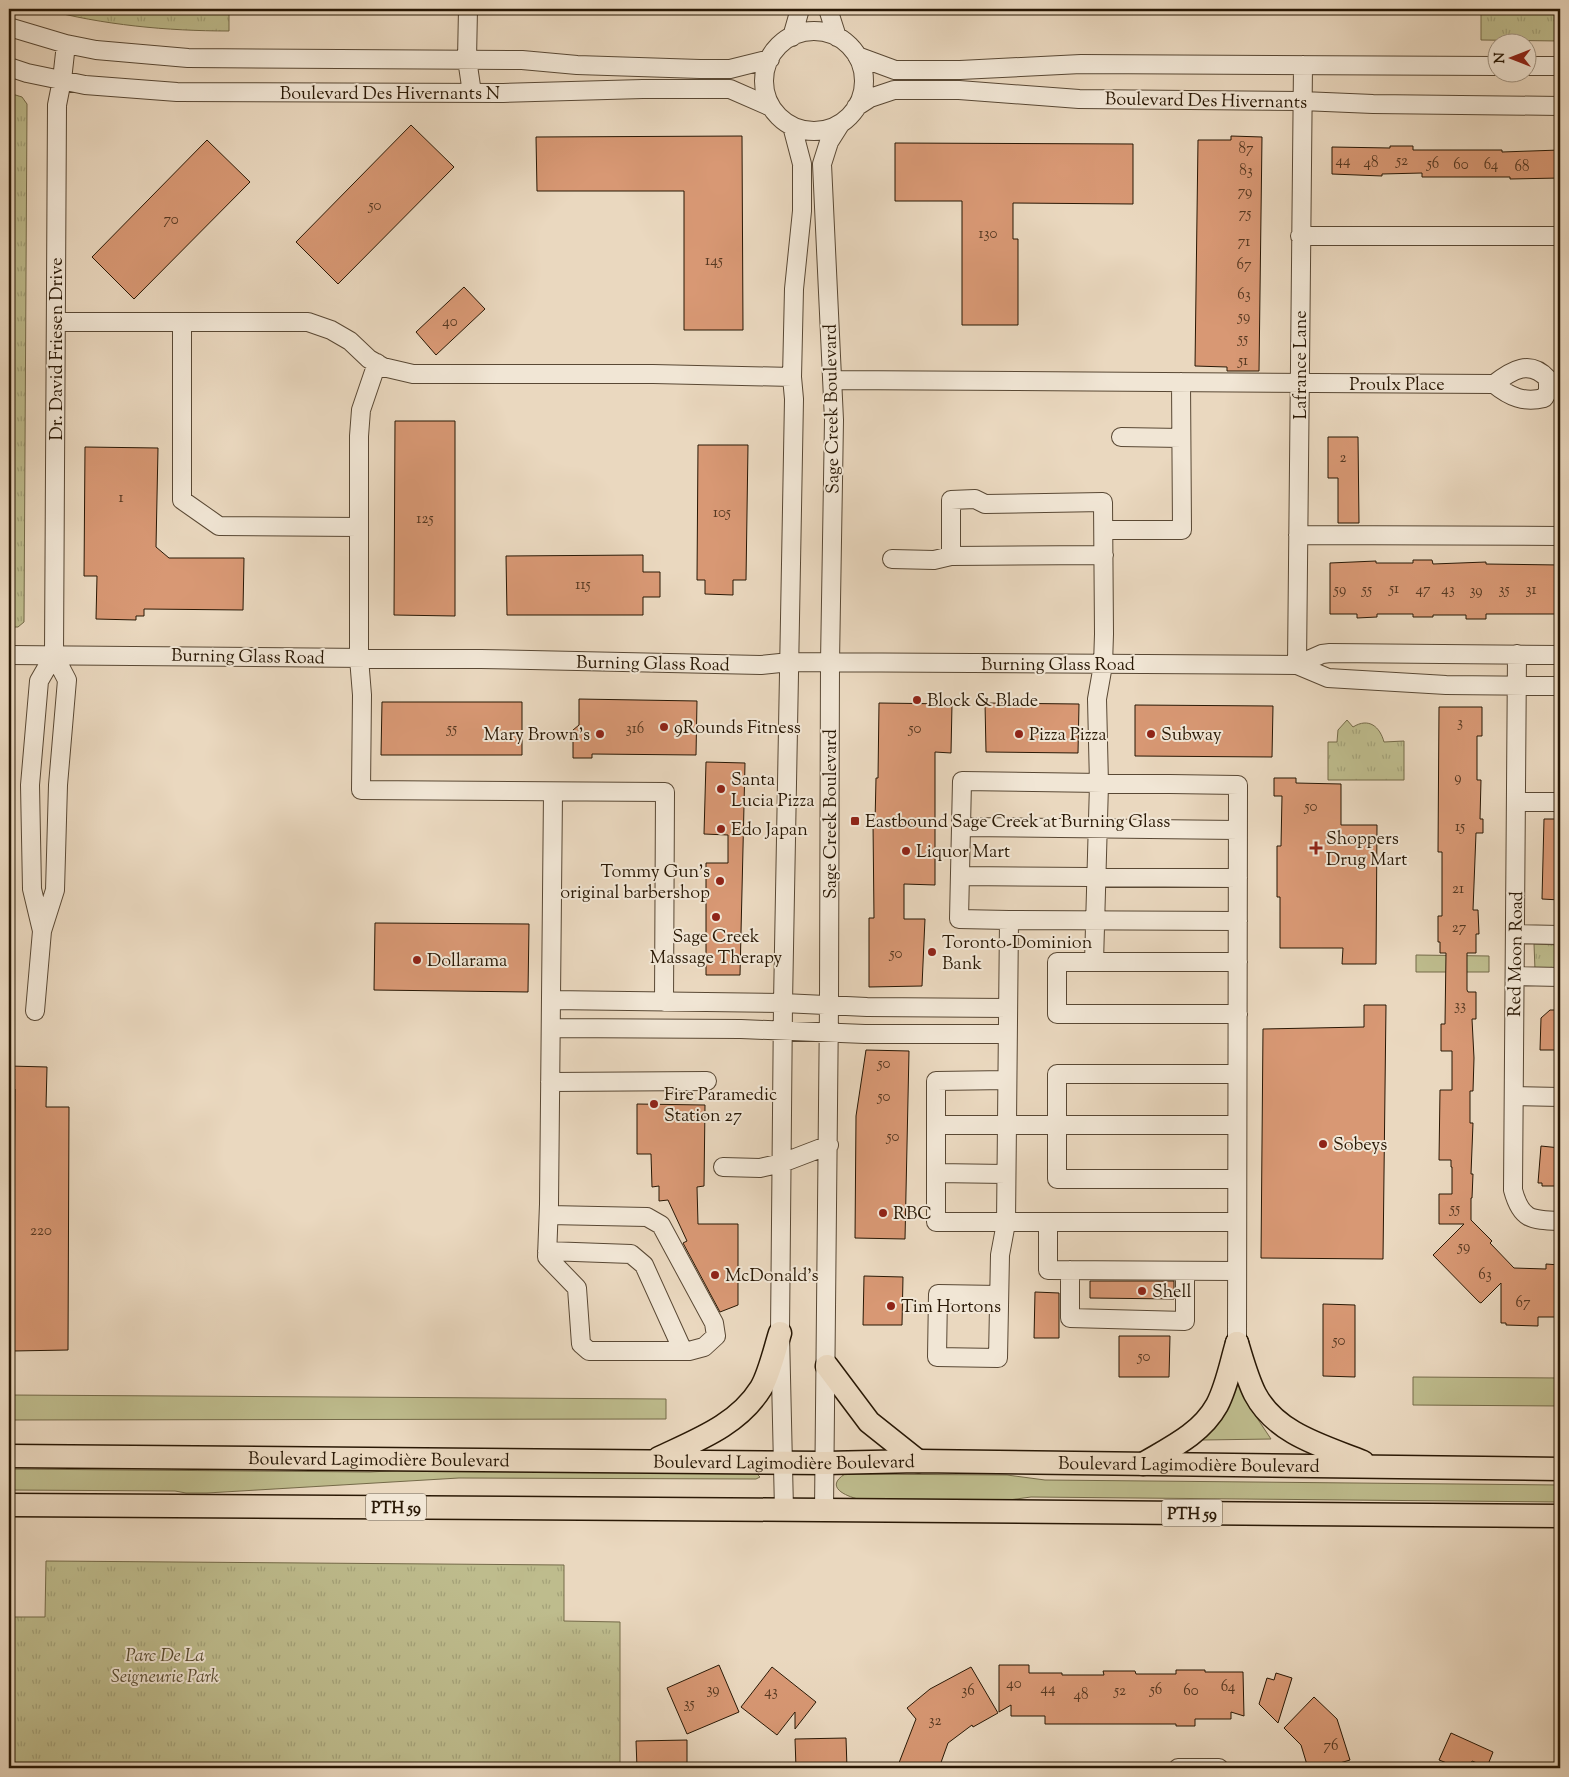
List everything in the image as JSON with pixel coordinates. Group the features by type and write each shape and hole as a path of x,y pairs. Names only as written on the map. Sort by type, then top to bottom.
{"main road":[{"path":"653,1460 705,1436 738,1416 761,1387 780,1333"},
{"path":"1142,1464 1185,1440 1208,1417 1221,1395 1237,1343"},
{"path":"1237,1343 1255,1394 1276,1422 1296,1435 1375,1468"},
{"path":"827,1366 869,1422 918,1461"},
{"name":"Boulevard Lagimodière Boulevard","path":"9,1456 784,1461 825,1463 918,1461 1560,1469"},
{"name":"PTH 59","path":"9,1505 1560,1516"}],"street":[{"path":"468,9 467,59 472,93"},
{"path":"792,37 800,9"},
{"path":"828,9 837,37"},
{"name":"Boulevard Des Hivernants N","path":"9,27 66,44 96,50 188,58 522,60 642,68 730,69 770,58"},
{"path":"810,31 828,33 837,37 848,45 857,56 864,76 861,97 856,107 841,123 822,130 802,130 792,126 780,118 771,107 767,98 764,78 770,58 775,50 792,37 810,31"},
{"name":"Dr. David Friesen Drive","path":"54,655 57,105 66,44"},
{"name":"Boulevard Des Hivernants","path":"857,56 895,70 960,70 1081,64 1486,66"},
{"name":"Lafrance Lane","path":"1297,665 1303,64"},
{"path":"1536,66 1560,66"},
{"name":"Boulevard Des Hivernants N","path":"9,67 27,73 85,85 177,92 472,93 643,89 730,90 771,107"},
{"name":"Boulevard Des Hivernants","path":"856,107 870,98 894,90 959,90 1079,99 1560,106"},
{"name":"Sage Creek Boulevard","path":"824,1510 830,1005 830,662 834,420 822,164 829,142 841,123"},
{"name":"Sage Creek Boulevard","path":"784,1510 780,1333 783,1003 790,662 794,289 802,201 802,164 792,126"},
{"path":"1300,236 1560,236"},
{"path":"56,322 308,322 331,330 350,341 383,367 413,374 653,374 792,377"},
{"path":"182,322 182,500 219,526 359,527"},
{"path":"377,363 361,410 359,436 359,658 362,695 361,790 665,792 664,1002"},
{"name":"Proulx Place","path":"832,380 1494,384"},
{"path":"1104,530 1182,530 1182,382"},
{"path":"1121,437 1182,438"},
{"path":"951,556 951,500 975,499 985,504 1103,502 1103,665 1097,699 1098,784 1094,962"},
{"path":"1298,535 1560,536"},
{"path":"892,559 934,560 951,556 1104,555"},
{"name":"Burning Glass Road","path":"1297,665 1322,654 1330,653 1560,654"},
{"name":"Red Moon Road","path":"1517,654 1513,1190 1517,1205 1525,1215 1540,1220 1560,1221"},
{"name":"Burning Glass Road","path":"9,655 359,658 761,665 790,662 1297,665 1328,678 1399,683 1560,686"},
{"path":"42,931 32,889 30,785 39,681 54,655"},
{"path":"35,1011 42,931 55,890 58,784 67,680 54,655"},
{"path":"1237,1343 1237,1074 1238,1014 1238,921 1238,878 1238,830 1238,785 962,781 959,919 1238,921"},
{"path":"549,1215 647,1217 661,1225 714,1322 716,1336 704,1347 689,1351 589,1351 581,1344 577,1288 547,1257 553,792"},
{"path":"1516,802 1560,802"},
{"path":"961,827 1238,830"},
{"path":"960,876 1238,878"},
{"path":"999,1295 938,1294 937,1357 998,1358 1000,1255 1006,1223 1009,920"},
{"path":"1515,934 1560,935"},
{"path":"1238,962 1057,962 1057,1014 1238,1014"},
{"path":"1514,976 1560,977"},
{"path":"551,1000 1008,1008"},
{"path":"551,1028 783,1030 865,1034 1008,1034"},
{"path":"1237,1074 1057,1074 1057,1179 1237,1179"},
{"path":"1007,1080 936,1081 936,1222 1237,1222"},
{"path":"550,1082 707,1081"},
{"path":"1514,1096 1560,1096"},
{"path":"936,1125 1237,1125"},
{"path":"723,1167 760,1168 782,1163 828,1145"},
{"path":"936,1173 1006,1174"},
{"path":"1048,1223 1048,1270 1237,1271"},
{"path":"547,1251 631,1254 644,1265 682,1351"},
{"path":"1070,1270 1070,1318 1185,1321 1185,1271"},
{"path":"1178,1768 1219,1768"}],"green space":[{"path":"43,9 229,9 229,31 135,26 66,15"},
{"path":"1481,9 1560,9 1560,41 1536,41 1536,32 1486,32 1486,40 1481,40"},
{"path":"9,93 22,97 27,104 24,622 18,627 9,627"},
{"path":"1347,720 1353,727 1364,723 1373,725 1380,732 1384,742 1404,741 1404,780 1328,780 1328,742 1337,742 1338,730"},
{"path":"1534,944 1560,945 1560,970 1535,970"},
{"path":"1416,955 1489,956 1489,972 1416,972"},
{"path":"1237,1376 1247,1403 1271,1439 1203,1440 1227,1411 1234,1392"},
{"path":"1413,1377 1560,1378 1560,1406 1413,1405"},
{"path":"9,1395 666,1399 666,1419 9,1420"},
{"path":"9,1469 370,1472 406,1470 757,1474 760,1477 756,1479 459,1478 186,1493 175,1491 9,1490"},
{"path":"845,1474 1007,1475 1045,1480 1560,1485 1560,1502 1031,1497 1009,1500 858,1499 848,1496 837,1487 836,1483"},
{"name":"Parc De La Seigneurie Park","path":"46,1561 564,1565 564,1621 620,1622 620,1768 9,1768 9,1617 45,1617"}],"building":[{"path":"411,125 454,167 338,284 296,242"},
{"path":"742,136 743,330 684,330 684,191 537,191 536,137"},
{"path":"1231,136 1262,137 1259,371 1227,371 1227,367 1195,366 1198,140 1231,140"},
{"path":"207,140 250,182 134,299 92,257"},
{"path":"895,143 1133,144 1133,204 1013,203 1013,239 1018,239 1018,325 962,325 962,201 895,201"},
{"path":"1390,146 1413,146 1413,150 1502,150 1502,152 1560,150 1560,178 1422,177 1422,173 1382,174 1382,176 1332,174 1332,147 1390,148"},
{"path":"464,287 485,309 436,355 416,332"},
{"path":"395,421 455,421 455,616 394,615"},
{"path":"1328,437 1358,437 1359,523 1338,523 1338,478 1328,478"},
{"path":"698,445 748,445 746,580 733,580 733,595 705,594 705,580 697,580"},
{"path":"85,447 158,448 156,547 169,558 244,558 243,610 144,609 144,616 136,616 136,620 96,619 97,576 84,576"},
{"path":"643,555 643,572 660,572 660,597 643,597 643,615 507,615 506,556"},
{"path":"1413,560 1432,560 1433,564 1486,562 1486,564 1560,565 1560,614 1486,614 1486,619 1466,619 1466,615 1413,617 1413,614 1377,614 1377,617 1357,618 1357,614 1330,614 1330,563 1376,561 1376,563 1413,563"},
{"path":"579,699 697,701 696,755 592,754 592,758 573,758 573,730 579,725"},
{"path":"382,702 522,702 522,755 381,755"},
{"path":"879,703 952,704 951,753 935,752 935,885 904,884 904,919 925,919 922,986 869,987 869,918 874,918 873,823 875,823 876,778 878,778"},
{"path":"985,703 1079,704 1078,753 986,752"},
{"path":"1135,705 1273,706 1272,757 1135,756"},
{"path":"1439,707 1482,707 1482,736 1477,736 1477,780 1481,780 1480,819 1483,819 1483,833 1476,833 1473,910 1478,910 1479,934 1476,934 1476,953 1467,953 1467,990 1468,992 1476,992 1476,1019 1472,1019 1473,1091 1470,1091 1470,1123 1473,1123 1471,1220 1492,1241 1490,1243 1514,1268 1546,1269 1546,1264 1560,1265 1560,1317 1538,1317 1538,1326 1506,1325 1506,1323 1501,1323 1501,1283 1481,1303 1433,1255 1464,1224 1439,1224 1439,1194 1452,1194 1451,1160 1439,1160 1440,1090 1452,1090 1452,1051 1441,1051 1441,1024 1445,1024 1446,953 1440,953 1440,942 1438,942 1438,916 1442,916 1442,852 1438,852"},
{"path":"706,762 745,763 740,975 706,975 706,863 728,863 728,835 704,834"},
{"path":"1274,778 1296,778 1296,783 1341,784 1341,825 1377,825 1376,964 1342,964 1343,948 1280,948 1277,846 1281,846 1282,796 1274,796"},
{"path":"1544,819 1560,819 1560,900 1542,899"},
{"path":"375,923 529,924 528,992 374,990"},
{"name":"Sobeys","path":"1364,1005 1386,1005 1383,1259 1261,1258 1263,1029 1364,1027"},
{"path":"1550,1010 1560,1010 1560,1050 1540,1050 1541,1018"},
{"path":"866,1050 909,1051 905,1239 855,1238 856,1116"},
{"path":"9,1066 47,1067 46,1107 69,1107 68,1350 13,1351 15,1089 9,1089"},
{"path":"637,1104 705,1105 704,1186 697,1187 698,1224 738,1224 738,1305 720,1312 683,1243 687,1241 668,1200 659,1201 659,1186 652,1187 651,1154 637,1154"},
{"path":"1541,1146 1560,1148 1560,1186 1542,1186 1542,1183 1538,1183"},
{"path":"864,1276 903,1277 902,1325 863,1325"},
{"path":"1090,1281 1174,1281 1174,1299 1090,1298"},
{"path":"1035,1292 1059,1293 1059,1338 1034,1338"},
{"path":"1323,1304 1355,1305 1355,1377 1323,1376"},
{"path":"1119,1336 1170,1336 1169,1377 1119,1377"},
{"path":"719,1665 739,1712 687,1734 667,1688"},
{"path":"999,1665 1029,1665 1029,1673 1062,1673 1062,1675 1104,1675 1103,1671 1135,1671 1136,1674 1176,1674 1176,1670 1243,1672 1244,1716 1231,1712 1231,1719 1195,1719 1195,1726 1176,1726 1176,1724 1045,1724 1045,1716 1011,1716 1011,1705 999,1712"},
{"path":"772,1667 816,1702 795,1729 795,1712 777,1735 741,1707"},
{"path":"971,1667 998,1713 973,1727 972,1725 948,1743 939,1768 897,1768 916,1719 907,1708 930,1689"},
{"path":"1276,1673 1292,1678 1278,1723 1259,1704 1267,1678 1274,1680"},
{"path":"1314,1697 1337,1719 1350,1760 1323,1768 1308,1768 1301,1745 1284,1728"},
{"path":"1451,1733 1493,1752 1487,1767 1472,1761 1469,1768 1460,1768 1439,1760"},
{"path":"846,1738 847,1768 796,1768 795,1739"},
{"path":"687,1740 687,1768 637,1768 636,1741"}],"place":[{"name":"Block & Blade","path":"917,700"},
{"name":"9Rounds Fitness","path":"664,727"},
{"name":"Mary Brown's","path":"600,734"},
{"name":"Pizza Pizza","path":"1019,734"},
{"name":"Subway","path":"1151,734"},
{"name":"Santa Lucia Pizza","path":"721,789"},
{"name":"Eastbound Sage Creek at Burning Glass","path":"855,821"},
{"name":"Edo Japan","path":"721,829"},
{"name":"Shoppers Drug Mart","path":"1316,848"},
{"name":"Liquor Mart","path":"906,851"},
{"name":"Tommy Gun's original barbershop","path":"720,881"},
{"name":"Sage Creek Massage Therapy","path":"716,917"},
{"name":"Toronto-Dominion Bank","path":"932,952"},
{"name":"Dollarama","path":"417,960"},
{"name":"Fire Paramedic Station 27","path":"654,1104"},
{"name":"Sobeys","path":"1323,1144"},
{"name":"RBC","path":"883,1213"},
{"name":"McDonald's","path":"715,1275"},
{"name":"Shell","path":"1142,1291"},
{"name":"Tim Hortons","path":"891,1306"}]}
